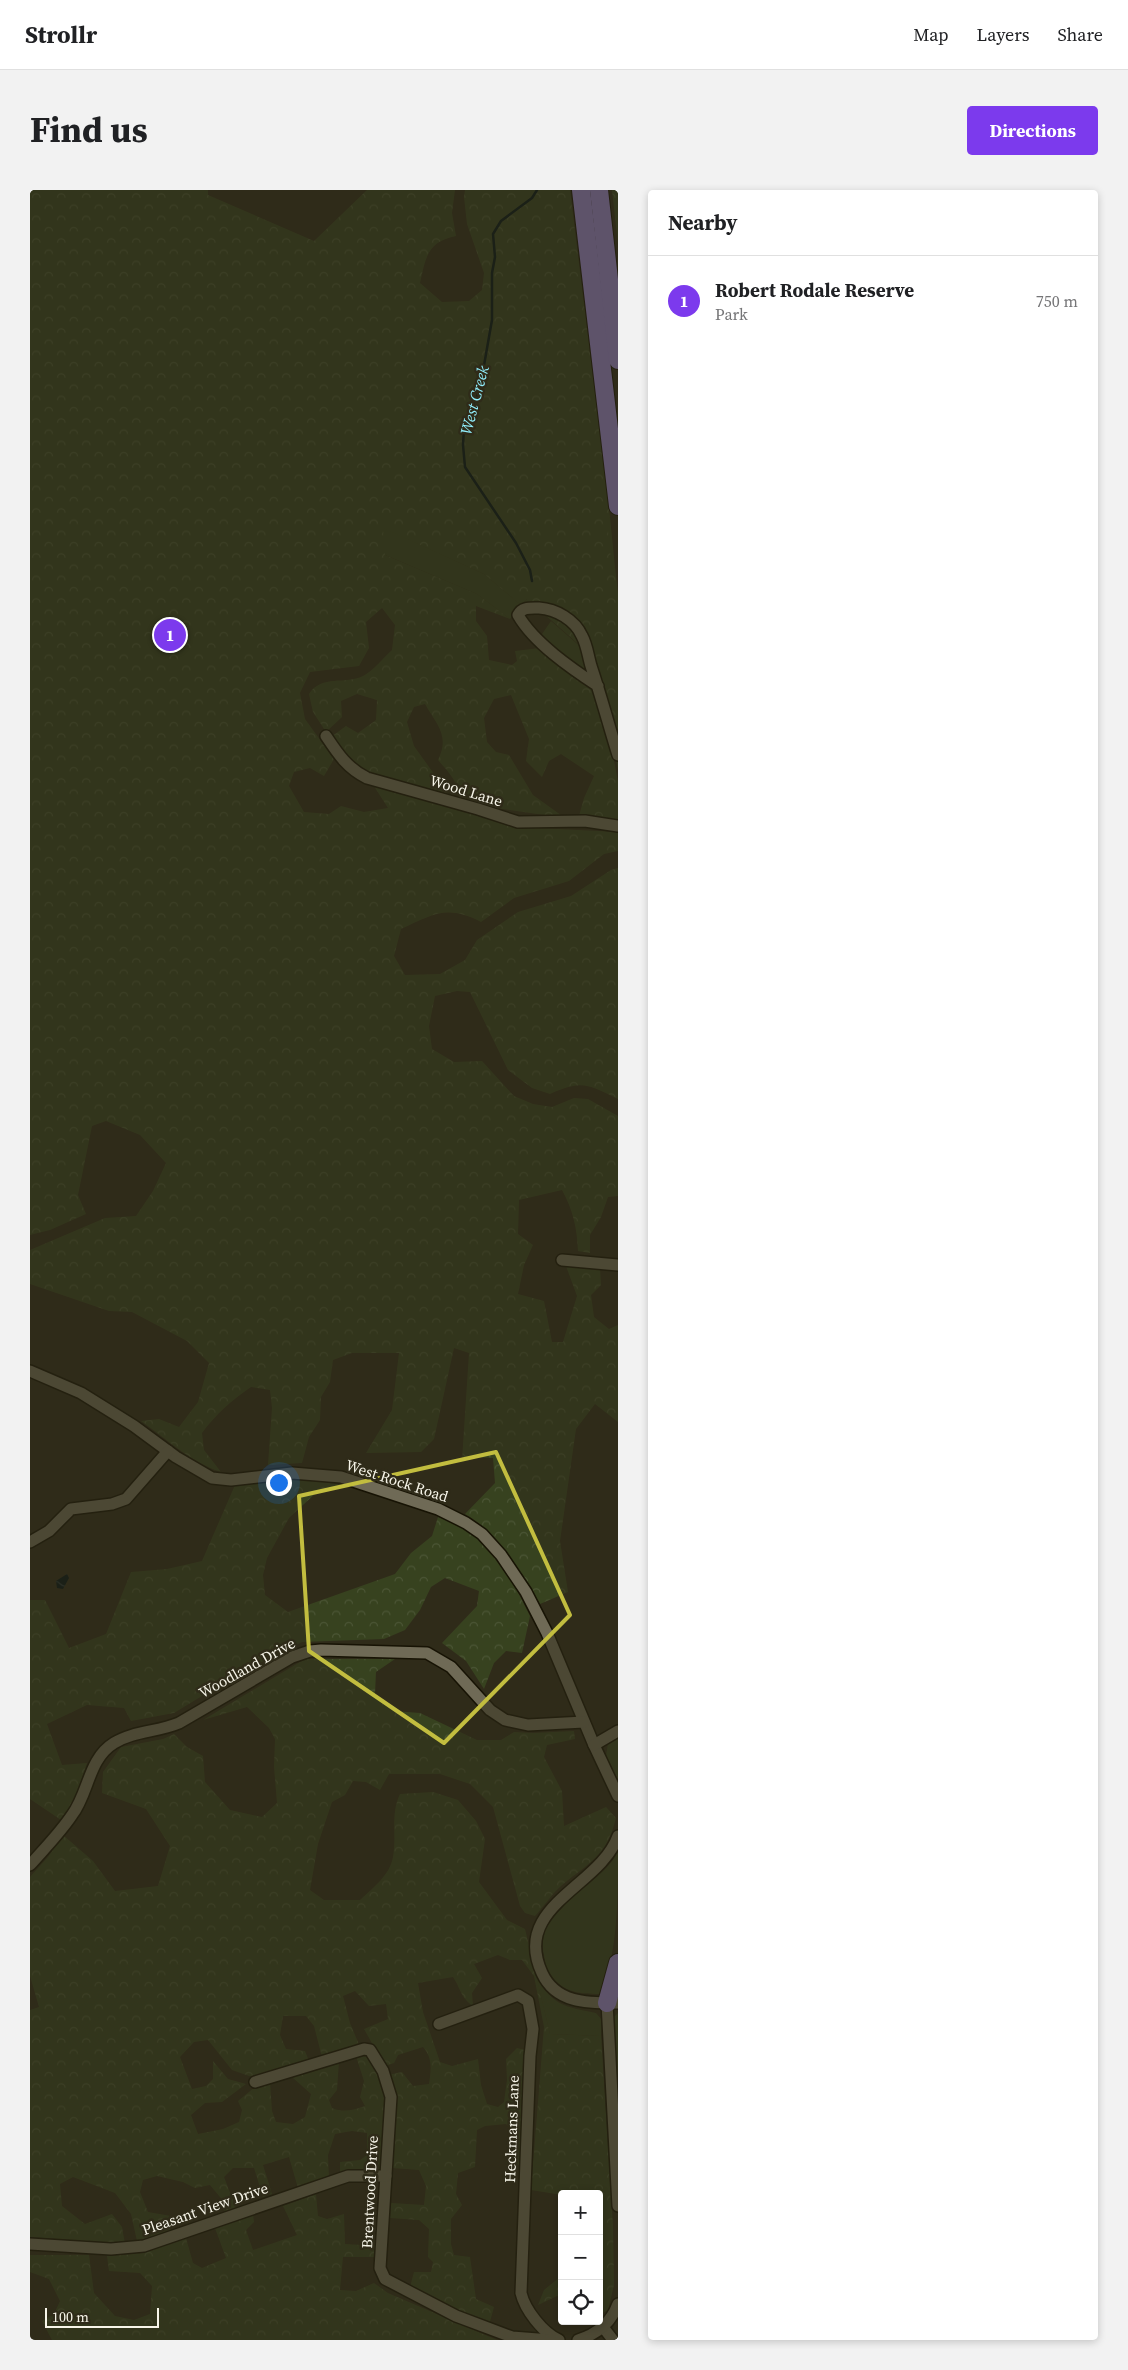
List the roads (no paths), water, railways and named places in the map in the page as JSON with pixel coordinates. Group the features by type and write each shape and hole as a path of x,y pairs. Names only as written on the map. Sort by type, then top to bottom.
{"highway":[{"path":"581,190 618,506"},
{"path":"599,190 618,360"},
{"path":"612,2003 618,1963"}],"street":[{"path":"598,686 573,669 530,631 518,616 520,612 523,609 546,608 564,616 582,636 598,686 618,756"},
{"name":"Wood Lane","path":"326,736 341,760 350,769 367,778 478,808 518,822 585,821 618,826"},
{"path":"562,1260 618,1264"},
{"name":"West Rock Road","path":"30,1371 81,1393 134,1426 168,1452 202,1474 221,1480 292,1473 341,1477 438,1509 482,1534 501,1554 526,1592 547,1633 594,1745 618,1796"},
{"path":"30,1542 49,1531 72,1510 112,1504 126,1499 168,1452"},
{"name":"Woodland Drive","path":"30,1865 72,1815 97,1760 111,1745 128,1737 157,1731 180,1723 303,1652 321,1650 427,1653 451,1667 490,1710 504,1720 528,1725 584,1722"},
{"path":"594,1745 618,1730"},
{"path":"618,1836 605,1859 547,1914 541,1923 536,1940 538,1966 543,1976 555,1990 574,2001 612,2003 618,2206"},
{"name":"Heckmans Lane","path":"439,2024 518,1996 528,2001 533,2029 530,2056 521,2293 526,2306 543,2328 560,2340"},
{"name":"Brentwood Drive","path":"256,2082 364,2049 370,2050 383,2071 391,2097 380,2268 385,2279 456,2316 512,2337 551,2340"},
{"name":"Pleasant View Drive","path":"30,2244 111,2249 144,2246 348,2176 386,2176"},
{"path":"578,2340 588,2337 603,2327 615,2313 618,2304"},
{"path":"603,2327 613,2340"}],"water":[{"path":"67,1574 69,1578 63,1589 57,1588 56,1581"}],"waterway":[{"name":"West Creek","path":"532,581 530,570 516,543 465,467 463,445 464,428 480,388 492,320 492,273 495,257 493,234 501,221 532,198 537,190"}],"place":[{"name":"Robert Rodale Reserve","path":"170,635"}]}
